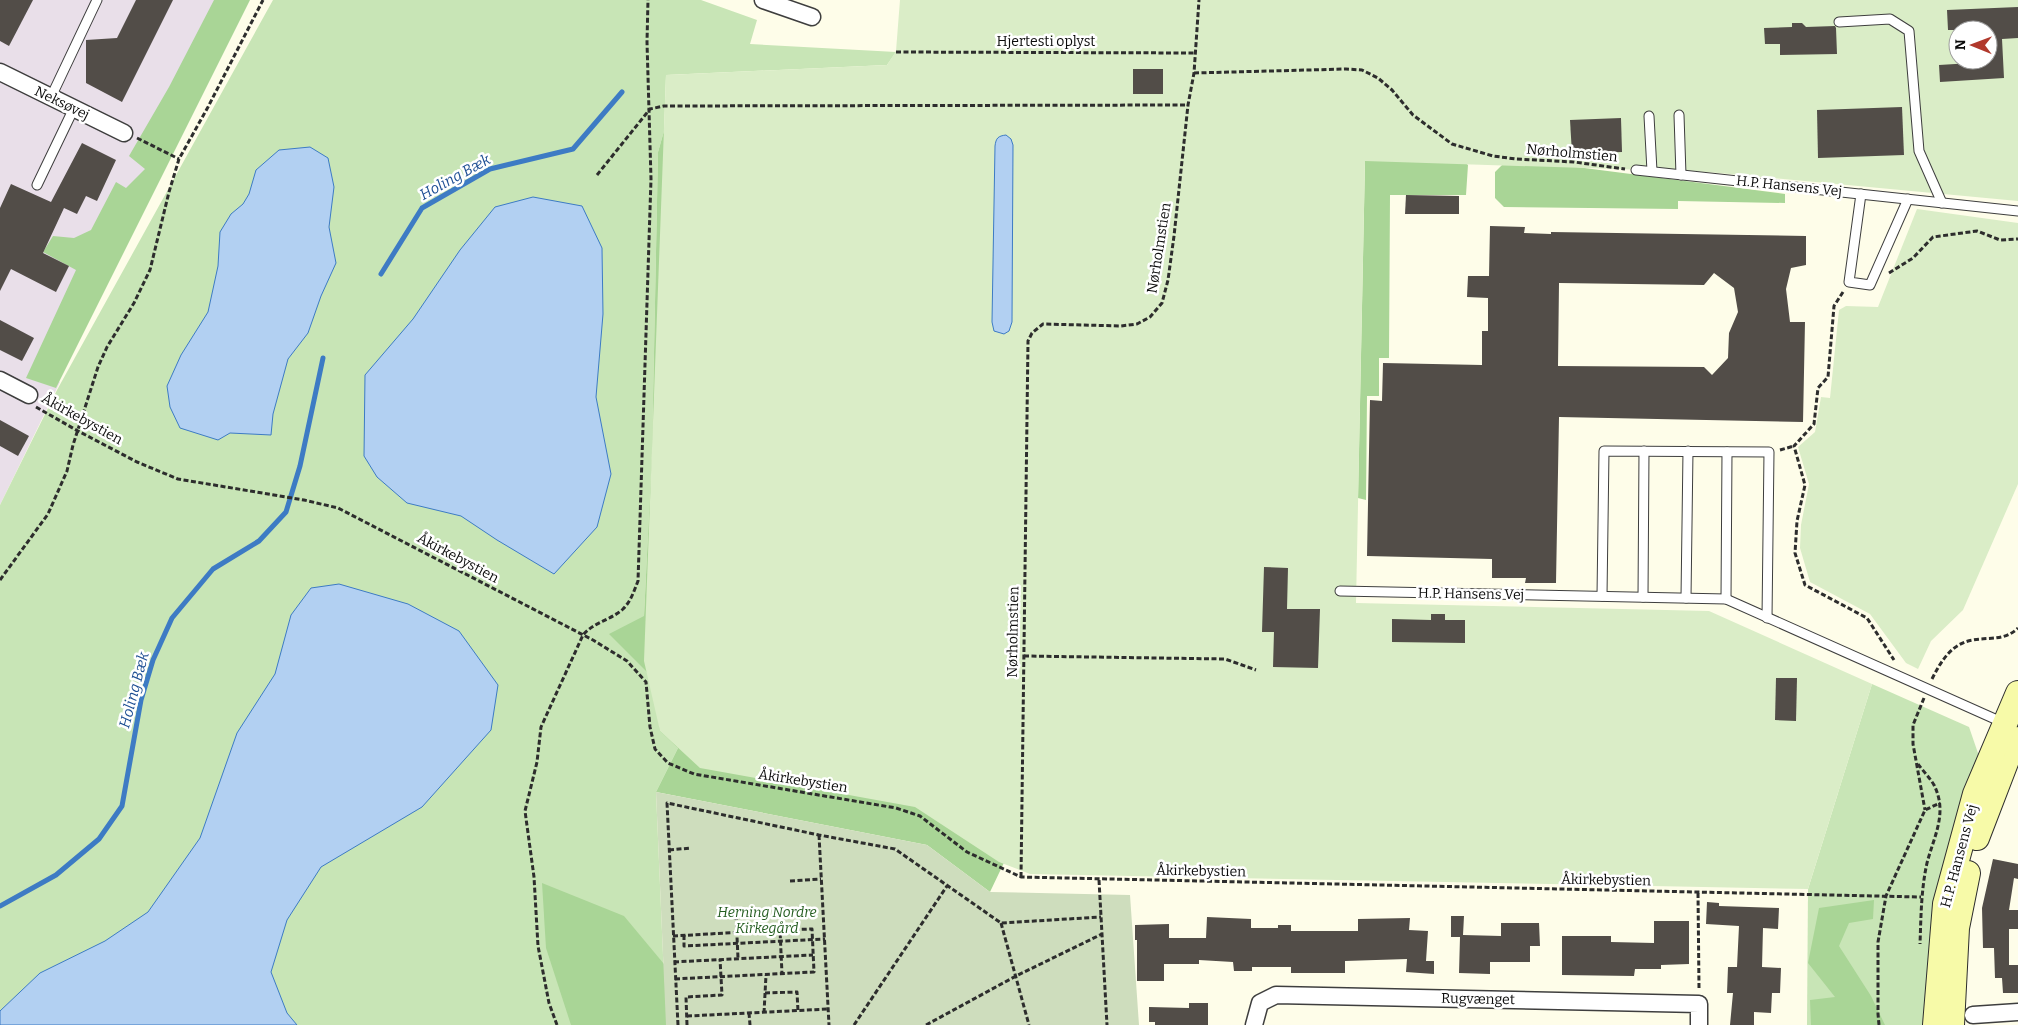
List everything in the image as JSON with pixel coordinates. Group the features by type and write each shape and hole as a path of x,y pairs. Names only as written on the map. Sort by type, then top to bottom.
{"street":[{"path":"763,0 812,17"},
{"name":"Neksøvej","path":"0,72 124,133"},
{"path":"0,380 29,395"},
{"name":"H.P. Hansens Vej","path":"1962,1020 1957,928 1972,850 2012,727 2018,693"},
{"name":"H.P. Hansens Vej","path":"1935,1025 1944,904 1975,794 2012,727"},
{"name":"Rugvænget","path":"1254,1025 1260,1003 1276,995 1699,1004"},
{"path":"1699,1004 1699,1025"},
{"path":"1962,1020 2018,1012"}],"lane":[{"path":"51,97 97,0"},
{"path":"1839,22 1890,19 1909,31 1919,151 1942,203"},
{"path":"37,186 74,108"},
{"path":"1679,115 1682,175"},
{"path":"1650,116 1652,172"},
{"name":"H.P. Hansens Vej","path":"1636,170 2018,211"},
{"path":"1861,194 1849,282 1870,285 1908,199"},
{"path":"1602,596 1604,451 1769,452 1767,618"},
{"path":"1643,597 1644,451"},
{"path":"1686,598 1688,452"},
{"path":"1726,599 1727,452"},
{"name":"H.P. Hansens Vej","path":"1340,591 1726,599 2012,727"}],"path":[{"path":"0,580 48,514 67,471 98,367 107,347 134,303 150,270 179,159 263,0"},
{"path":"557,1025 549,1003 538,946 534,877 525,811 537,762 541,726 583,635 589,628 622,610 632,597 638,581 651,179 647,42 648,0"},
{"path":"1194,73 1199,0"},
{"name":"Hjertesti oplyst","path":"896,52 1195,53"},
{"name":"Nørholmstien","path":"1021,877 1028,341 1032,333 1042,324 1121,326 1137,324 1150,317 1162,303 1168,280 1188,105 1194,73 1362,70 1378,78 1392,90 1413,115 1452,144 1493,156 1516,160 1574,162 1636,170"},
{"path":"597,174 650,109 664,106 1188,105"},
{"path":"124,133 179,159"},
{"path":"1870,285 1913,258 1933,237 1977,232 2000,240 2018,239"},
{"path":"1849,282 1834,306 1828,377 1818,388 1814,424 1794,446 1805,485 1797,521 1795,553 1805,585 1867,618 1906,679"},
{"name":"Åkirkebystien","path":"29,395 30,403 78,432 137,462 178,479 304,500 338,508 583,635 627,661 646,682 650,727 655,749 668,763 694,774 896,808 920,816 967,852 1021,877 1921,897"},
{"path":"1880,1025 1878,1014 1878,942 1886,896 1925,810 1914,744 1913,726 1941,660 1953,649 1972,640 1995,639 2014,632 2018,628"},
{"path":"1024,656 1225,659 1256,670"},
{"path":"1918,764 1934,785 1940,802 1925,810"},
{"path":"678,1025 666,803 819,836 895,848 946,886 1001,922 1101,917"},
{"path":"819,836 829,1025"},
{"path":"669,850 690,848"},
{"path":"790,880 822,879"},
{"path":"1099,880 1106,1025"},
{"path":"854,1025 946,886"},
{"path":"1698,893 1699,1004"},
{"path":"736,915 738,958"},
{"path":"1001,922 1029,1025"},
{"path":"673,936 812,929 814,972 675,979"},
{"path":"780,930 782,974"},
{"path":"926,1025 1016,976 1102,934"},
{"path":"684,935 684,946 824,939"},
{"path":"674,962 813,955"},
{"path":"687,1025 686,997 722,996 720,959"},
{"path":"764,1012 766,975"},
{"path":"765,993 797,992 798,1011"},
{"path":"687,1016 828,1009"},
{"path":"749,1013 750,1025"}],"shaded area":[{"path":"0,0 246,0 48,375 60,382 0,505"}],"green space":[{"path":"214,0 250,0 56,388 26,378 76,270 43,252 53,236 74,238 91,230 116,182 126,188 145,169 129,156 169,87"},
{"path":"273,0 701,0 757,20 750,44 896,52 887,65 666,75 664,131 658,152 652,452 644,616 652,677 678,748 656,792 666,1025 0,1025 0,505 57,390"},
{"path":"900,0 2018,0 2018,201 1708,172 1365,161 1356,603 1709,611 1872,684 1808,889 1030,874 999,862 915,807 700,768 660,731 644,661 666,75 887,65 896,51"},
{"path":"664,131 989,759 1011,848 990,892 927,845 656,792 678,748 660,731 652,677 609,634 644,616 652,452 658,152"},
{"path":"1365,161 1463,161 1468,165 1466,195 1390,195 1389,358 1379,358 1379,396 1367,396 1366,500 1358,498"},
{"path":"1505,162 1561,165 1785,194 1785,203 1678,201 1678,209 1504,207 1495,198 1495,172"},
{"path":"1917,209 2018,223 2018,484 1963,610 1931,641 1918,669 1906,663 1870,614 1810,582 1800,548 1801,525 1809,484 1798,447 1815,432 1821,397 1830,398 1839,310 1846,306 1878,307"},
{"path":"1872,684 1969,727 1979,756 1924,1025 1807,1025 1808,889"},
{"name":"Herning Nordre Kirkegård","path":"656,792 927,845 990,892 1130,895 1139,1025 666,1025"},
{"path":"542,883 624,916 664,964 667,1025 571,1025 546,948"},
{"path":"1874,900 1873,919 1849,923 1839,946 1871,996 1885,1025 1811,1025 1810,1000 1835,997 1808,963 1819,908"}],"water":[{"path":"1006,135 1011,139 1013,145 1012,322 1009,331 1004,334 994,331 992,322 995,146 998,138"},
{"path":"310,147 328,158 334,187 329,227 336,263 321,296 308,333 288,359 273,414 271,435 230,433 218,440 180,428 170,407 167,386 181,355 208,312 218,266 220,232 231,214 243,204 249,194 256,170 279,150"},
{"path":"533,197 582,206 602,248 603,314 596,397 611,474 597,527 554,574 461,516 407,503 377,477 364,456 365,375 413,319 460,250 495,207"},
{"path":"339,584 408,604 459,631 498,685 491,730 422,807 321,867 287,920 271,972 287,1013 297,1025 0,1025 0,1011 40,973 105,941 148,912 200,838 237,733 275,674 291,615 311,588"}],"building":[{"path":"0,0 33,0 9,46 0,41"},
{"path":"136,0 173,0 122,102 86,83 86,40 117,38"},
{"path":"2018,7 2018,38 2002,39 2004,78 1940,82 1939,65 1948,64 1948,70 1998,70 1998,20 1948,20 1948,30 1947,10"},
{"path":"1792,23 1802,23 1806,27 1835,26 1837,54 1780,55 1780,44 1765,44 1764,28 1792,27"},
{"path":"1133,69 1163,69 1163,94 1133,94"},
{"path":"1902,107 1904,155 1818,158 1817,110"},
{"path":"1621,118 1622,152 1572,154 1570,120"},
{"path":"82,143 116,160 97,201 86,196 77,214 64,208 43,253 69,266 56,292 11,269 0,291 0,208 11,184 51,202"},
{"path":"1406,195 1459,196 1459,214 1405,214"},
{"path":"1490,226 1525,227 1524,233 1551,234 1551,232 1806,236 1806,265 1791,268 1786,289 1790,322 1805,322 1803,422 1559,417 1556,583 1525,583 1526,578 1492,578 1492,559 1367,556 1370,400 1382,401 1383,363 1482,365 1482,331 1488,331 1488,298 1467,297 1468,276 1489,276","holes":["1714,273 1734,288 1738,312 1729,333 1728,358 1712,375 1704,367 1558,366 1559,283 1704,285"]},
{"path":"0,320 34,338 22,361 0,350"},
{"path":"0,420 29,436 18,456 0,446"},
{"path":"1264,567 1288,568 1287,609 1320,609 1318,668 1273,667 1274,632 1262,632"},
{"path":"1431,614 1445,614 1445,620 1465,620 1465,643 1392,642 1392,619 1431,620"},
{"path":"1776,678 1797,678 1796,721 1775,720"},
{"path":"1993,859 2018,864 2018,879 2014,878 2009,910 2018,910 2018,929 2009,929 2009,965 2018,965 2018,993 2003,993 2002,978 1995,978 1994,948 1983,948 1982,908"},
{"path":"1707,902 1719,903 1719,906 1779,908 1778,929 1763,928 1762,967 1781,968 1780,993 1772,993 1771,1013 1754,1012 1754,1025 1730,1025 1733,993 1727,993 1728,967 1737,967 1739,926 1706,924"},
{"path":"1451,916 1464,916 1463,935 1501,936 1501,923 1539,923 1540,946 1530,946 1530,962 1490,962 1490,974 1459,973 1460,937 1451,937"},
{"path":"1207,917 1251,919 1251,928 1278,928 1278,925 1291,925 1291,931 1358,931 1358,919 1410,918 1409,930 1428,931 1426,961 1434,961 1434,974 1406,972 1407,959 1345,961 1345,973 1291,973 1291,967 1252,967 1252,971 1234,971 1233,962 1199,960 1199,964 1164,964 1164,981 1137,981 1135,925 1169,924 1169,938 1206,938"},
{"path":"1654,921 1689,921 1689,964 1661,965 1661,969 1635,969 1634,976 1562,975 1562,936 1611,936 1611,942 1654,943"},
{"path":"1189,1003 1208,1003 1208,1025 1155,1025 1155,1022 1149,1022 1149,1007 1189,1008"}],"waterway":[{"name":"Holing Bæk","path":"381,274 422,208 490,169 573,149 622,92"},
{"name":"Holing Bæk","path":"0,906 56,875 99,839 122,806 141,700 153,660 172,618 213,569 259,541 286,512 300,466 323,358"}]}
